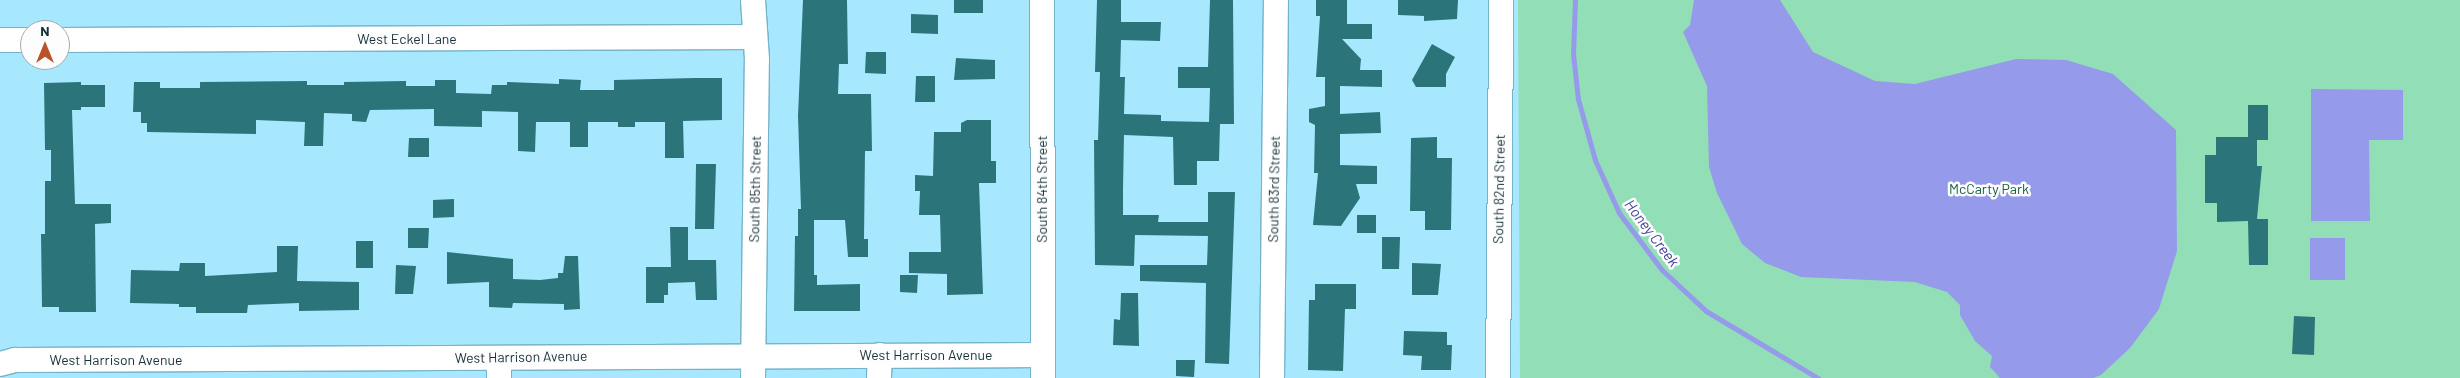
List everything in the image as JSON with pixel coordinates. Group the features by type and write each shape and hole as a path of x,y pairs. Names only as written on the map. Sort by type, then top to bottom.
{"street":[{"name":"South 85th Street","path":"753,0 755,37 753,366"},
{"name":"South 84th Street","path":"1042,0 1043,378"},
{"name":"South 83rd Street","path":"1272,378 1276,0"},
{"name":"South 82nd Street","path":"1498,378 1501,0"},
{"name":"West Eckel Lane","path":"70,40 755,37"},
{"path":"0,40 20,40"},
{"name":"West Harrison Avenue","path":"0,364 15,360 248,369 879,367 1043,355"}],"green space":[{"name":"McCarty Park","path":"1518,0 2460,0 2460,378 1520,378"}],"water":[{"path":"1694,0 1780,0 1813,52 1875,81 1915,84 2016,59 2066,60 2113,74 2176,130 2177,251 2159,309 2130,348 2101,375 2093,378 2000,378 1990,367 1992,356 1975,341 1960,315 1960,305 1947,292 1915,282 1801,277 1765,263 1742,244 1717,193 1709,167 1707,86 1683,32 1690,25"},
{"path":"2311,89 2403,90 2403,140 2369,140 2370,221 2311,221"},
{"path":"2310,238 2345,238 2345,280 2310,280"}],"building":[{"path":"803,0 847,0 848,64 839,64 838,94 871,94 872,151 865,151 864,239 868,239 868,257 848,257 845,220 814,220 814,275 817,275 817,285 860,284 860,311 794,311 795,236 798,236 798,209 801,209 798,116"},
{"path":"954,0 983,0 983,13 954,13"},
{"path":"1097,0 1121,0 1121,22 1161,22 1160,41 1121,40 1120,77 1125,77 1124,114 1161,115 1161,121 1209,122 1210,88 1178,88 1178,67 1208,67 1210,0 1233,0 1234,124 1220,124 1219,161 1197,161 1197,185 1174,185 1173,137 1124,135 1123,190 1123,215 1159,215 1158,222 1208,222 1208,192 1235,192 1229,364 1205,363 1206,283 1140,281 1140,265 1207,265 1208,236 1135,235 1134,266 1095,265 1094,140 1098,140 1100,72 1095,72"},
{"path":"1316,0 1347,0 1347,24 1372,24 1372,39 1342,39 1361,59 1360,70 1382,70 1382,87 1340,86 1340,114 1380,112 1381,133 1340,134 1340,165 1377,166 1377,184 1356,184 1360,198 1341,226 1313,225 1318,173 1314,173 1315,125 1309,122 1309,109 1325,106 1325,77 1316,77 1320,16 1316,16"},
{"path":"1398,0 1458,0 1457,19 1424,21 1424,16 1398,15"},
{"path":"911,14 938,15 938,34 911,33"},
{"path":"1432,44 1455,57 1446,74 1446,87 1416,87 1412,80"},
{"path":"866,52 886,52 886,74 865,73"},
{"path":"956,58 995,60 995,79 954,80"},
{"path":"916,76 935,76 935,102 915,102"},
{"path":"722,78 722,120 683,121 684,158 665,158 665,122 635,122 635,127 618,127 618,122 588,122 588,147 570,147 570,122 536,122 535,152 518,151 518,112 482,111 482,127 434,126 434,109 370,110 366,122 352,121 352,114 324,113 323,146 304,146 305,122 256,120 256,134 147,132 147,123 141,123 141,112 133,112 134,82 160,82 160,88 200,88 200,82 307,81 307,85 344,85 344,82 406,81 406,86 435,86 435,80 456,80 456,93 491,94 492,85 507,85 507,82 559,84 559,79 581,80 580,90 614,90 614,80"},
{"path":"81,82 81,85 105,85 105,107 81,107 81,110 72,110 75,204 111,204 111,223 95,224 96,312 59,312 59,307 42,307 41,234 45,234 45,181 51,181 51,150 45,150 44,83"},
{"path":"2248,105 2268,105 2268,140 2257,140 2257,166 2262,166 2257,219 2268,219 2268,265 2249,265 2248,221 2217,222 2217,203 2205,203 2205,155 2216,155 2216,137 2248,137"},
{"path":"967,120 991,120 991,161 996,161 996,183 979,183 983,294 947,295 947,274 909,273 909,252 941,252 940,215 919,215 920,191 915,191 915,175 933,176 934,132 961,132 961,123"},
{"path":"1437,137 1437,158 1452,158 1451,230 1425,230 1425,211 1410,211 1411,138"},
{"path":"409,138 429,138 429,157 408,157"},
{"path":"696,164 716,164 714,229 695,229"},
{"path":"454,199 454,217 433,218 433,200"},
{"path":"1357,215 1376,215 1376,233 1357,233"},
{"path":"670,227 688,227 688,260 716,260 717,300 696,300 695,282 668,283 668,295 664,295 664,303 646,303 646,267 671,267"},
{"path":"408,228 429,228 428,248 408,248"},
{"path":"1382,237 1400,237 1399,269 1382,269"},
{"path":"356,241 373,241 373,268 356,268"},
{"path":"277,246 298,246 297,281 359,282 359,310 299,311 299,303 248,305 247,313 196,313 196,307 179,307 179,304 130,303 131,270 179,271 180,263 205,263 205,276 277,272"},
{"path":"447,252 513,259 513,279 540,280 558,278 558,273 563,273 565,256 578,256 580,309 564,310 564,304 513,303 512,308 489,307 489,282 447,284"},
{"path":"1412,263 1441,264 1438,295 1412,295"},
{"path":"396,265 416,266 413,294 395,294"},
{"path":"900,275 918,275 917,293 900,292"},
{"path":"1315,284 1356,284 1356,309 1345,309 1343,371 1308,370 1309,300 1315,300"},
{"path":"1121,293 1138,293 1139,346 1113,345 1114,319 1120,320"},
{"path":"2294,316 2315,317 2314,355 2292,354"},
{"path":"1404,331 1447,332 1447,345 1452,345 1451,370 1421,370 1422,356 1403,355"},
{"path":"1176,360 1195,360 1194,377 1176,376"}],"waterway":[{"name":"Honey Creek","path":"1575,0 1573,54 1578,99 1595,160 1619,213 1662,270 1706,311 1818,378"}]}
